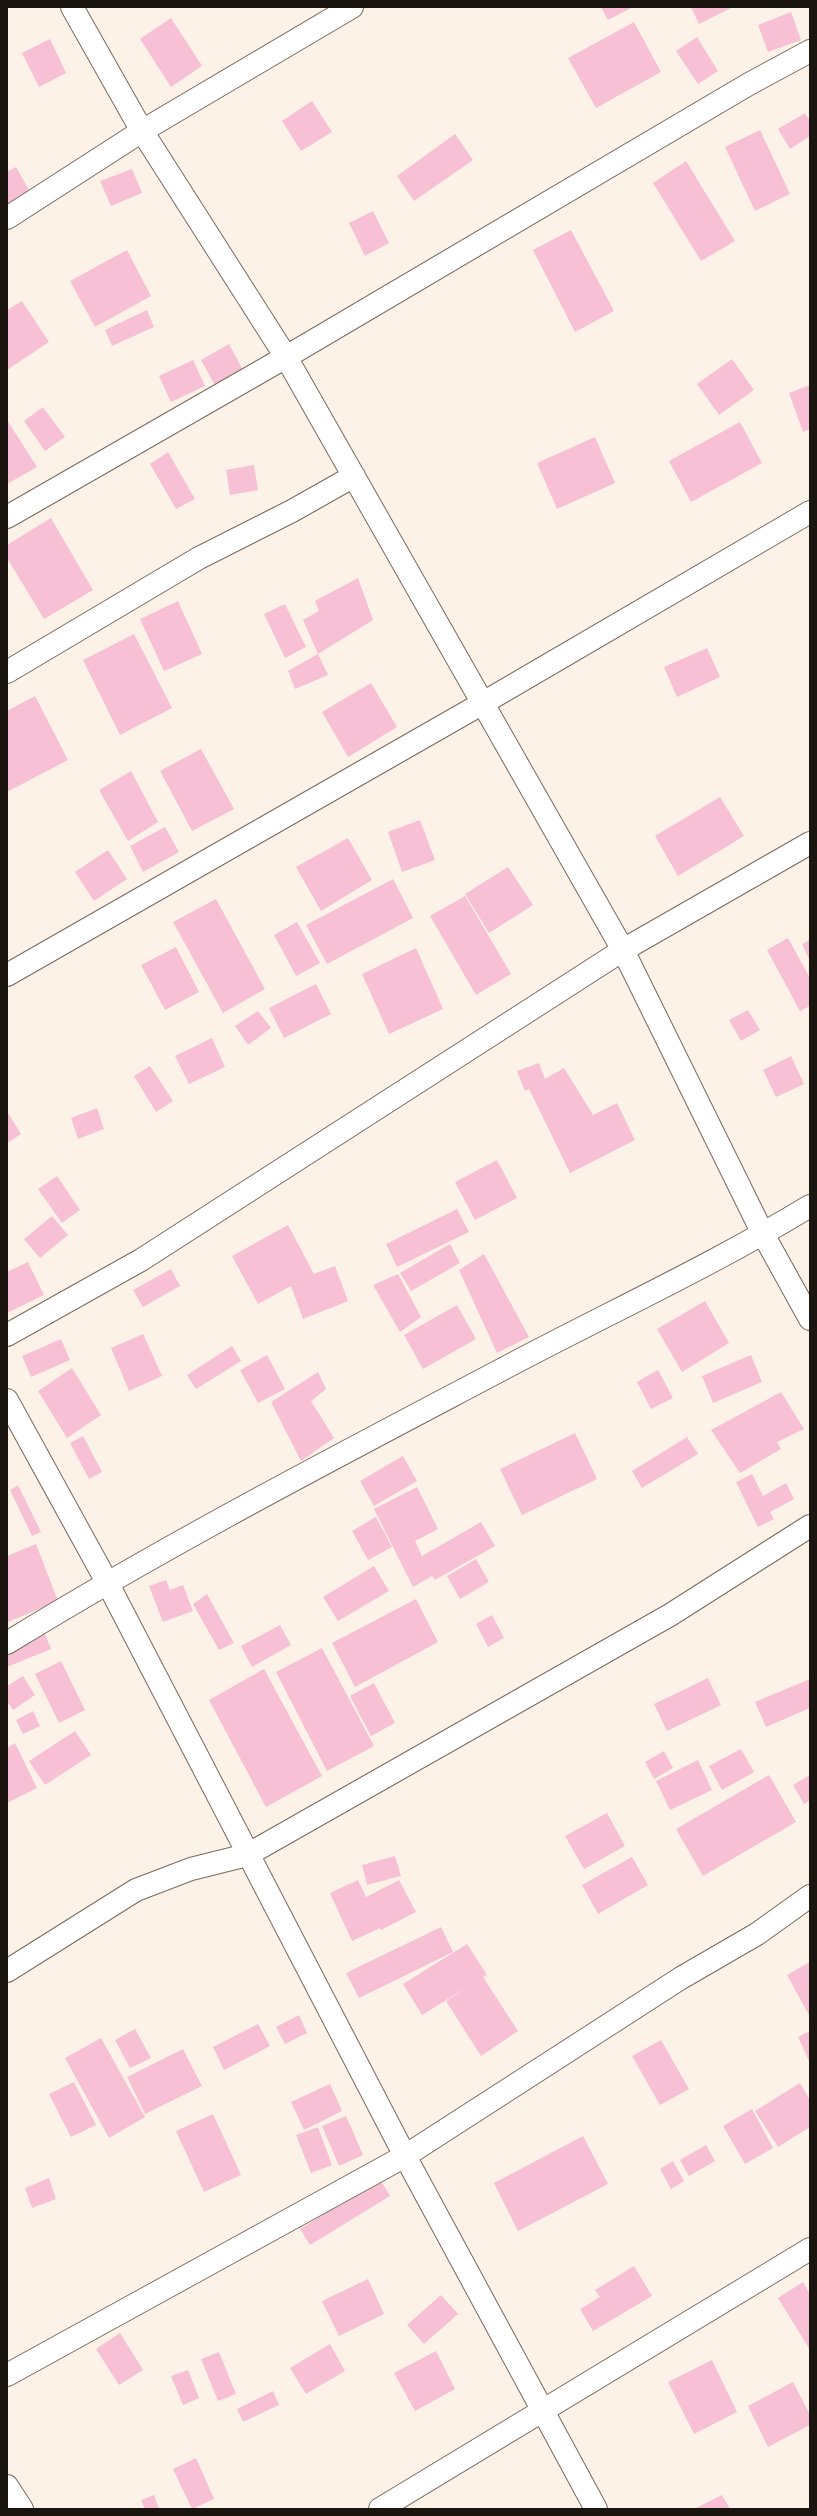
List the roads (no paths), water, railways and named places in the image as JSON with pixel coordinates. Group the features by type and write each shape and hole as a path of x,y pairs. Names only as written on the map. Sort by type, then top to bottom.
{"street":[{"path":"72,7 142,131 286,357 623,950 763,1234 810,1319"},
{"path":"7,218 142,131 352,7"},
{"path":"7,517 286,357 749,84 810,52"},
{"path":"7,672 199,558 292,511 354,476"},
{"path":"7,975 483,703 810,512"},
{"path":"7,1335 141,1260 623,950 810,843"},
{"path":"7,1643 106,1582 504,1368 763,1234 810,1206"},
{"path":"7,1400 106,1582 404,2156 596,2509"},
{"path":"7,1971 136,1890 192,1869 247,1855 670,1615 810,1526"},
{"path":"7,2376 404,2156 681,1978 757,1934 810,1896"},
{"path":"380,2509 810,2249"},
{"path":"7,2486 22,2509"}]}
